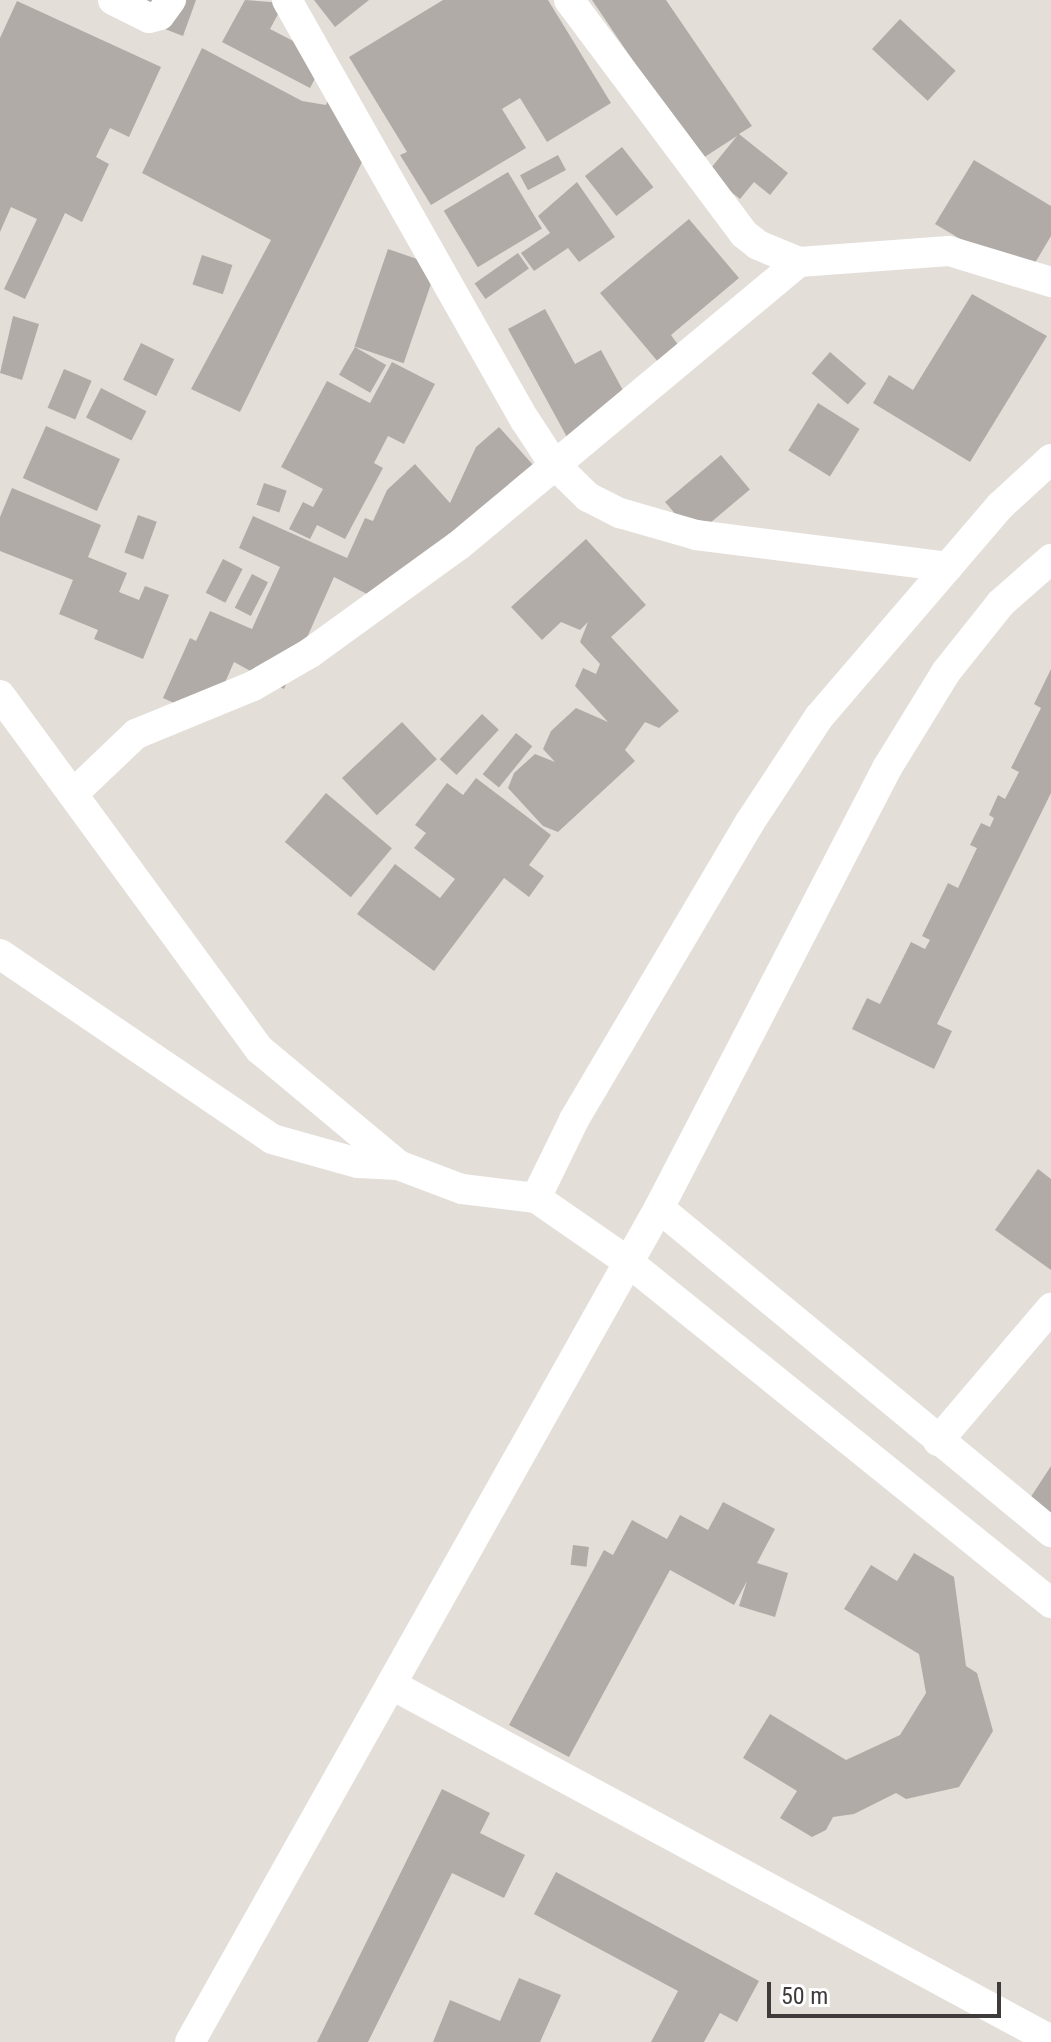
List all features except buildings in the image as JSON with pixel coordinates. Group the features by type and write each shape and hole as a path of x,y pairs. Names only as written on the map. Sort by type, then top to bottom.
{"street":[{"path":"113,0 149,18 160,15 171,0"},
{"path":"287,0 462,314 553,463 588,497 620,513 696,535 948,567"},
{"path":"569,0 744,234 799,262 949,251 1051,282"},
{"path":"74,793 136,734 253,686 310,653 458,546 553,463 799,262"},
{"path":"536,1198 574,1120 759,809 819,717 1000,506 1051,459"},
{"path":"190,2042 264,1903 394,1686 659,1208 887,768 946,672 1001,603 1051,559"},
{"path":"0,695 259,1049 398,1165"},
{"path":"0,954 272,1139 358,1163 398,1165 462,1189 536,1198 627,1261 1051,1603"},
{"path":"659,1208 1051,1532"},
{"path":"938,1441 1051,1308"},
{"path":"394,1686 1051,2040"}]}
